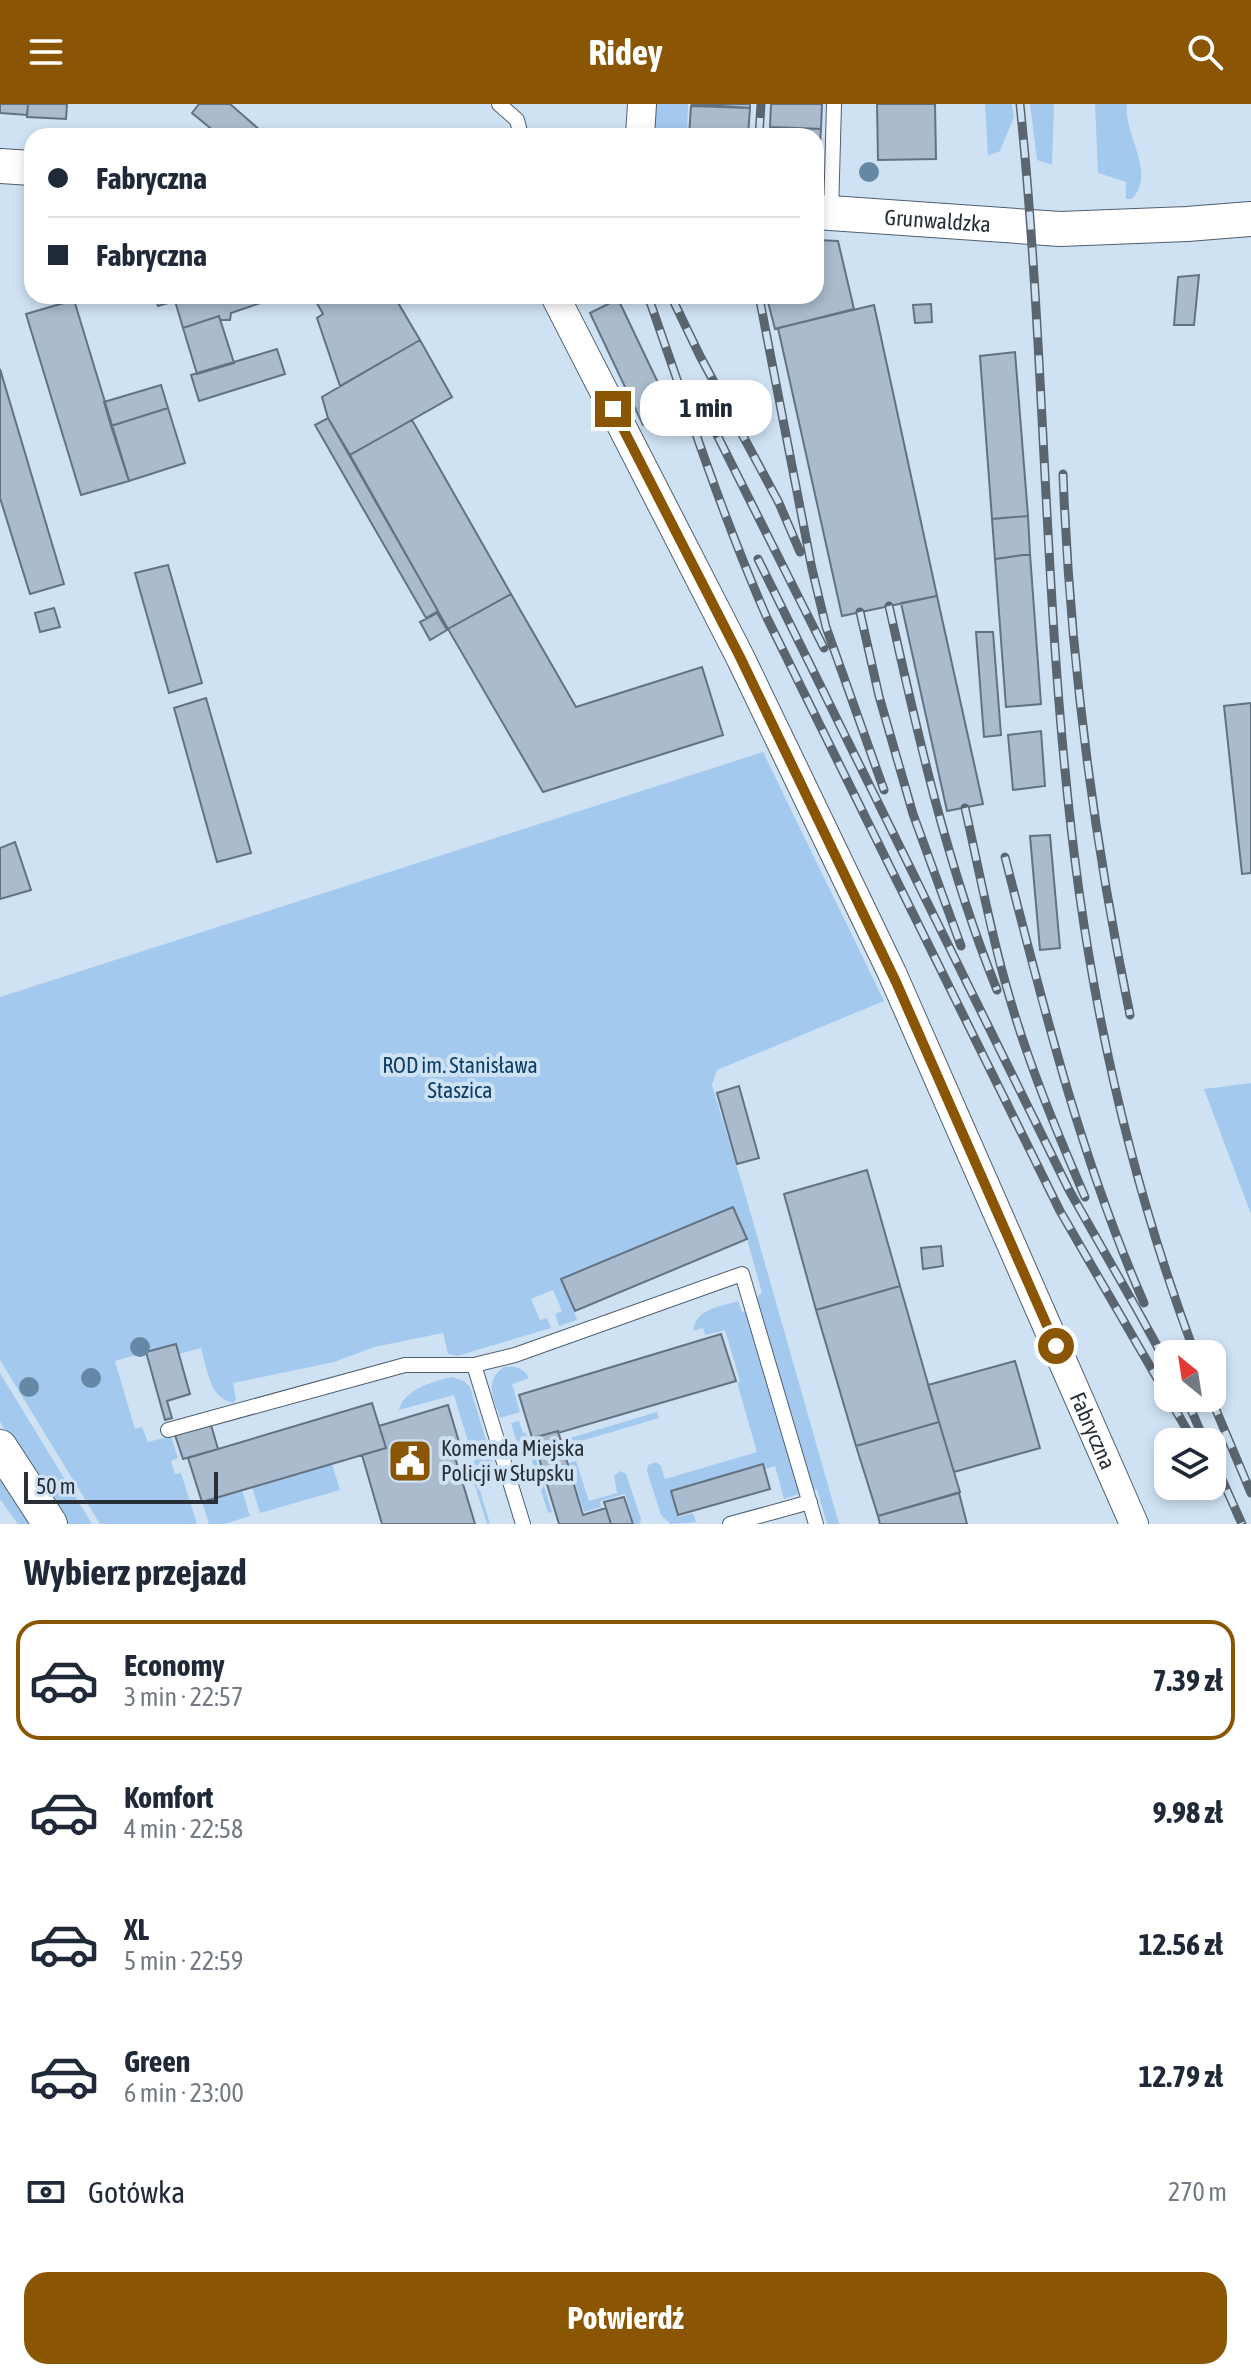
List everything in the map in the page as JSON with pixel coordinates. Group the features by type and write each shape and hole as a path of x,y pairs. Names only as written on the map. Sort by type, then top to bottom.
{"street":[{"path":"640,128 642,104"},
{"path":"0,166 24,168"},
{"name":"Grunwaldzka","path":"824,213 1060,229 1251,219"},
{"name":"Fabryczna","path":"559,304 740,657 896,982 1134,1524"},
{"path":"0,1447 50,1524"}],"lane":[{"path":"499,104 517,120 519,128"},
{"path":"824,203 834,104"},
{"path":"168,1430 405,1365 474,1365 515,1355 742,1274 816,1524"},
{"path":"474,1365 523,1524"},
{"path":"730,1524 810,1502"}],"green space":[{"path":"651,104 688,104 687,128 650,128"},
{"path":"985,104 1012,104 1014,117 1000,151 988,156"},
{"path":"1030,104 1054,104 1052,165 1037,160"},
{"path":"1095,104 1127,104 1141,177 1132,199 1126,199 1126,182 1098,173"},
{"name":"ROD im. Stanisława Staszica","path":"763,752 884,1001 717,1070 712,1085 839,1524 827,1524 817,1489 813,1490 757,1300 762,1293 747,1239 733,1207 562,1279 577,1320 559,1326 555,1314 562,1311 553,1290 531,1299 540,1320 547,1318 551,1328 457,1356 448,1354 443,1333 374,1347 334,1362 233,1383 236,1400 233,1403 214,1389 201,1348 179,1354 175,1344 115,1361 135,1429 142,1427 148,1442 171,1436 178,1458 171,1461 175,1474 181,1473 197,1524 100,1524 0,1360 0,997"},
{"path":"1251,1083 1251,1214 1204,1089"},
{"path":"738,1301 742,1312 745,1312 747,1319 750,1318 801,1490 799,1494 784,1499 775,1466 765,1469 763,1465 671,1492 679,1517 693,1513 696,1522 671,1524 661,1515 647,1471 648,1465 656,1462 661,1466 665,1479 757,1452 725,1330 705,1335 703,1328 693,1331 695,1323 704,1313"},
{"path":"504,1367 518,1368 529,1378 512,1384 520,1412 500,1418 492,1384"},
{"path":"0,1373 92,1524 67,1524 0,1422"},
{"path":"452,1377 470,1387 493,1464 491,1469 475,1474 490,1524 487,1524 470,1470 476,1468 454,1395 399,1410 406,1397 413,1392"},
{"path":"657,1412 659,1418 571,1444 570,1438"},
{"path":"519,1421 535,1456 552,1512 548,1513 526,1441 517,1443 511,1423"},
{"path":"576,1461 589,1501 617,1493 614,1476 620,1471 626,1474 640,1524 634,1524 625,1494 600,1501 601,1507 584,1512 569,1463"},
{"path":"332,1464 340,1490 260,1513 252,1487"},
{"path":"0,1475 32,1524 18,1524 0,1499"},
{"path":"242,1490 250,1516 224,1524 209,1524 202,1502"}],"building":[{"path":"0,104 28,104 27,115 0,113"},
{"path":"28,104 67,104 66,119 27,117"},
{"path":"199,104 230,104 258,128 210,128 192,113"},
{"path":"691,104 750,104 750,108"},
{"path":"771,104 822,104 821,128 770,127"},
{"path":"877,104 935,104 936,159 878,160"},
{"path":"691,106 750,108 749,128 690,128"},
{"path":"824,240 838,241 854,309 775,329 769,304 824,304"},
{"path":"1199,275 1194,325 1174,325 1178,277"},
{"path":"60,304 75,304 129,481 81,495 26,314"},
{"path":"176,304 257,304 231,313 230,320 220,320 219,316 183,328"},
{"path":"317,304 399,304 420,340 340,386 317,318 323,314"},
{"path":"608,304 620,304 672,412 643,425 590,313"},
{"path":"931,304 932,322 915,323 913,305"},
{"path":"874,305 937,596 842,616 778,328"},
{"path":"219,316 234,363 197,374 183,328"},
{"path":"420,340 452,397 350,455 328,418 322,397"},
{"path":"277,349 285,374 199,401 191,375"},
{"path":"1015,352 1028,516 992,519 980,356"},
{"path":"0,369 64,584 30,594 0,498"},
{"path":"161,385 168,408 111,426 104,402"},
{"path":"756,385 763,403 744,411 736,392"},
{"path":"168,408 185,463 129,481 111,426"},
{"path":"328,418 438,611 426,618 315,425"},
{"path":"412,420 511,594 448,629 350,455"},
{"path":"1028,516 1030,554 995,559 992,519"},
{"path":"1030,554 1041,704 1006,707 995,559"},
{"path":"168,565 202,683 169,693 135,573"},
{"path":"511,594 576,707 702,667 723,735 543,792 448,629"},
{"path":"937,596 983,804 947,811 901,603"},
{"path":"54,608 60,627 40,632 35,613"},
{"path":"437,613 447,630 430,640 420,622"},
{"path":"976,632 993,632 1001,735 984,737"},
{"path":"206,698 251,853 217,862 174,708"},
{"path":"1251,703 1251,873 1242,874 1224,706"},
{"path":"1041,731 1045,786 1013,790 1008,735"},
{"path":"1050,835 1060,948 1040,950 1030,836"},
{"path":"15,842 31,890 0,899 0,848"},
{"path":"739,1086 759,1158 737,1164 717,1093"},
{"path":"867,1170 900,1286 816,1310 784,1194"},
{"path":"733,1207 747,1239 575,1311 561,1279"},
{"path":"941,1246 943,1266 923,1269 921,1248"},
{"path":"900,1286 939,1422 856,1446 816,1310"},
{"path":"721,1334 736,1381 533,1438 533,1441 519,1395"},
{"path":"176,1344 190,1394 167,1401 172,1418 165,1420 146,1352"},
{"path":"1015,1361 1040,1448 954,1472 928,1385"},
{"path":"372,1403 386,1448 202,1502 188,1458"},
{"name":"Komenda Miejska Policji w Słupsku","path":"448,1405 462,1452 454,1454 475,1524 382,1524 362,1455 386,1448 379,1426"},
{"path":"939,1422 960,1492 878,1516 856,1446"},
{"path":"211,1425 218,1449 183,1459 175,1435"},
{"path":"558,1431 583,1515 606,1508 611,1524 559,1524 533,1438"},
{"path":"763,1464 770,1489 678,1515 671,1491"},
{"path":"959,1493 967,1524 880,1524 878,1516"},
{"path":"624,1497 633,1524 611,1524 604,1502"}],"railway":[{"path":"760,128 761,104"},
{"path":"1020,104 1036,301 1058,695 1079,891 1099,1009 1124,1126 1156,1241 1190,1340"},
{"path":"651,304 719,498 767,618 1060,1211 1186,1428"},
{"path":"675,304 779,503 800,552"},
{"path":"761,304 826,627 884,790"},
{"path":"702,405 824,648"},
{"path":"1063,474 1071,610 1085,746 1105,881 1130,1015"},
{"path":"758,559 1069,1190 1143,1320"},
{"path":"889,606 949,848 997,990"},
{"path":"860,612 879,696 913,814 961,946"},
{"path":"965,808 996,946 1024,1045 1085,1197"},
{"path":"1005,857 1083,1139 1144,1303"},
{"path":"1139,1313 1154,1340"},
{"path":"1192,1412 1199,1428"},
{"path":"1217,1412 1251,1493"},
{"path":"1226,1488 1242,1524"}],"place":[{"name":"Komenda Miejska Policji w Słupsku","path":"410,1461"}],"route":[{"path":"613,409 740,657 896,982 1056,1346"}]}
